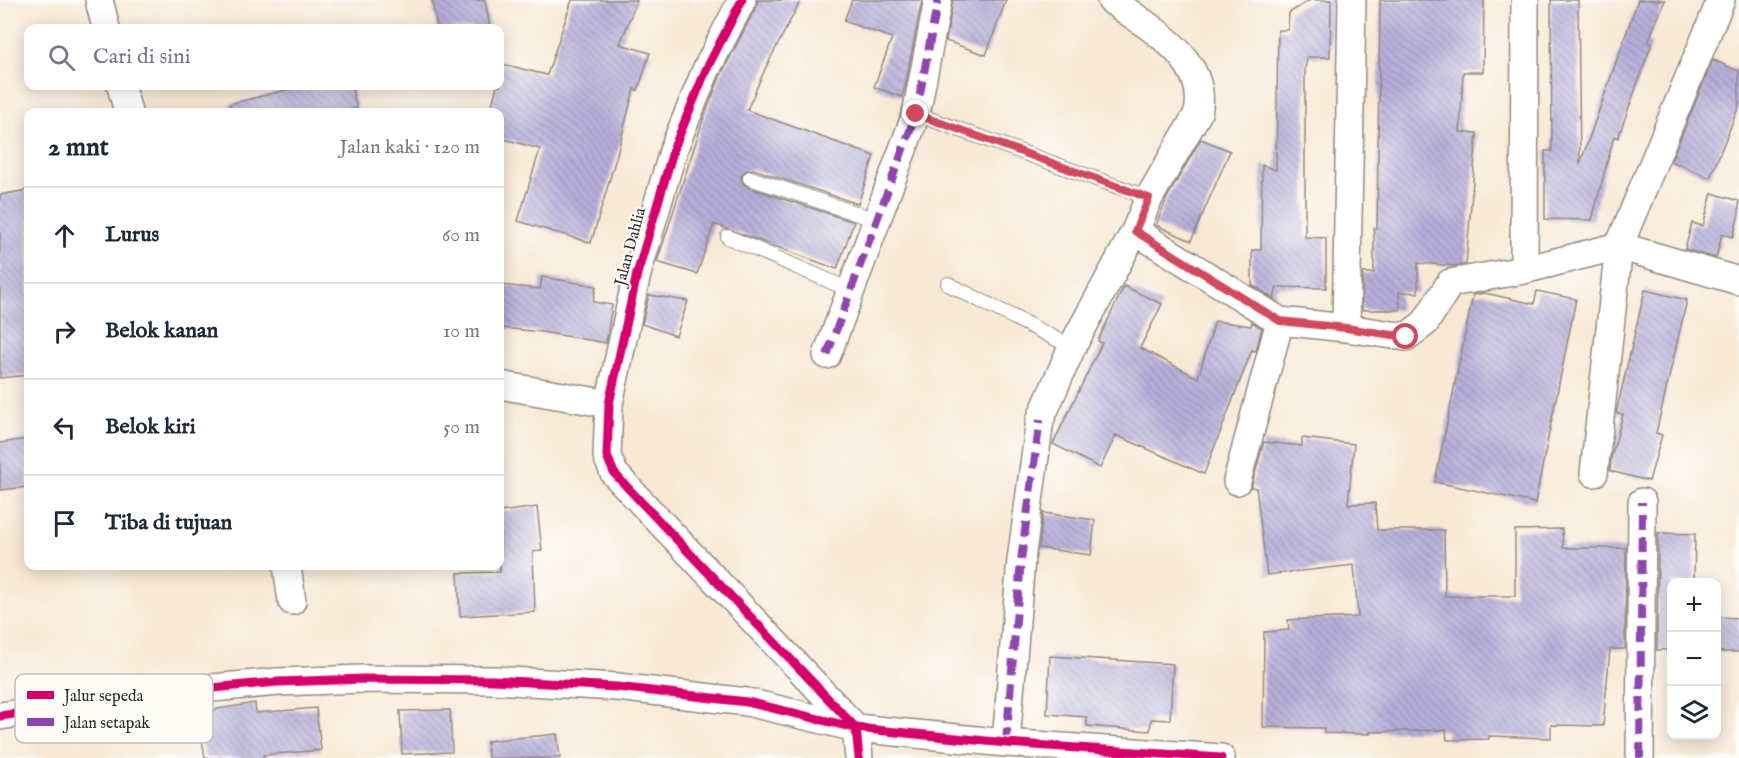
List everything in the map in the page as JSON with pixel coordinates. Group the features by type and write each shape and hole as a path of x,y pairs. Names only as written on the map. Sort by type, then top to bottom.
{"street":[{"path":"99,0 105,24"},
{"name":"Jalan Dahlia","path":"742,0 706,70 675,147 637,274 609,404 606,456 614,473 856,728"},
{"path":"828,355 916,114 938,0"},
{"path":"1006,743 1021,560 1040,420 1072,347 1135,231 1149,198 1198,113 1201,102 1199,88 1192,70 1180,52 1111,0"},
{"path":"1346,328 1352,0"},
{"path":"1524,270 1525,0"},
{"path":"1594,473 1619,246 1721,0"},
{"path":"122,90 127,108"},
{"path":"1135,231 1280,321 1406,337 1425,323 1450,283 1524,270 1619,246 1739,281"},
{"path":"1238,481 1280,321"},
{"path":"504,386 609,404"},
{"path":"1640,758 1642,501"},
{"path":"288,570 292,601"},
{"path":"213,688 278,682 363,679 493,680 617,687 747,702 856,728 1006,743 1221,758"},
{"path":"0,716 15,714"},
{"path":"856,728 859,758"}],"lane":[{"path":"916,114 1149,198"},
{"path":"750,178 876,220"},
{"path":"728,237 850,290"},
{"path":"948,284 1072,347"}],"building":[{"path":"432,0 485,0 489,24 436,24"},
{"path":"572,0 637,0 620,44 650,53 638,90 634,89 591,243 518,221 540,149 504,139 504,108 491,108 496,90 504,90 504,64 547,75"},
{"path":"758,0 801,0 766,67 747,110 874,156 858,204 753,169 745,171 741,176 747,187 854,222 837,269 714,224 697,274 657,262 703,120 720,77"},
{"path":"852,0 922,0 902,97 874,87 892,38 844,21"},
{"path":"953,0 1006,0 986,55 946,41"},
{"path":"1310,0 1331,0 1330,57 1307,57 1305,70 1305,237 1326,238 1326,288 1277,287 1274,299 1252,285 1252,250 1261,250 1262,165 1276,170 1278,30 1288,30 1289,13"},
{"path":"1380,0 1484,0 1483,72 1463,72 1460,132 1477,133 1466,264 1456,266 1418,263 1418,293 1399,292 1400,310 1362,310 1363,273 1374,273 1374,228 1377,228"},
{"path":"1551,0 1578,0 1580,164 1638,0 1665,0 1648,42 1652,43 1618,138 1614,136 1592,220 1545,219 1545,151 1552,151"},
{"path":"1713,60 1739,71 1739,106 1710,178 1671,161"},
{"path":"286,90 352,90 357,108 230,108 230,104"},
{"path":"1201,139 1230,151 1191,241 1156,225 1167,198"},
{"path":"24,191 24,375 0,378 0,195"},
{"path":"1712,193 1739,201 1739,214 1733,237 1722,234 1716,258 1685,249 1692,223 1703,226"},
{"path":"542,277 596,286 593,302 612,305 606,343 542,332 504,328 504,285 540,289"},
{"path":"1124,286 1162,304 1140,348 1198,378 1215,321 1251,326 1252,322 1262,328 1256,351 1252,350 1204,474 1116,435 1100,468 1053,444 1102,343 1098,341"},
{"path":"1645,290 1687,300 1656,433 1662,435 1649,481 1610,471 1611,458 1623,414 1616,413"},
{"path":"1537,291 1576,299 1535,503 1435,482 1473,295 1485,293 1534,304"},
{"path":"649,295 688,301 676,336 642,324"},
{"path":"1302,438 1354,444 1348,504 1375,503 1377,530 1444,530 1445,596 1515,596 1515,530 1562,529 1563,548 1626,548 1625,649 1610,649 1603,726 1551,725 1551,738 1489,736 1489,739 1447,740 1446,730 1370,732 1370,734 1324,733 1324,728 1263,727 1264,632 1289,630 1288,620 1358,617 1354,565 1267,575 1256,488 1251,487 1264,442 1302,446"},
{"path":"24,440 24,487 0,490 0,443"},
{"path":"537,507 542,551 533,552 535,612 460,616 458,573 504,570 504,511"},
{"path":"1043,513 1095,520 1091,555 1039,548"},
{"path":"1658,533 1695,534 1694,578 1667,578 1667,650 1657,650"},
{"path":"1721,617 1739,618 1739,652 1721,652"},
{"path":"1050,656 1173,664 1170,720 1151,719 1150,731 1087,726 1087,717 1047,714"},
{"path":"255,703 256,713 316,708 321,750 263,755 264,758 205,758 203,743 213,743 213,710"},
{"path":"450,710 452,752 402,754 400,711"},
{"path":"557,734 560,758 488,758 487,741"}],"marked path":[{"path":"827,355 916,114 938,0"},
{"path":"1006,743 1021,560 1040,420"},
{"path":"1640,758 1642,502"}],"cycle path":[{"path":"742,0 706,70 674,148 637,274 609,404 607,456 614,473 856,728 859,758"},
{"path":"213,688 278,682 363,679 493,680 617,687 747,702 856,728 1006,743 1221,758"},
{"path":"0,716 15,714"}],"route":[{"path":"916,114 1149,198 1135,231 1280,321 1406,337"}]}
